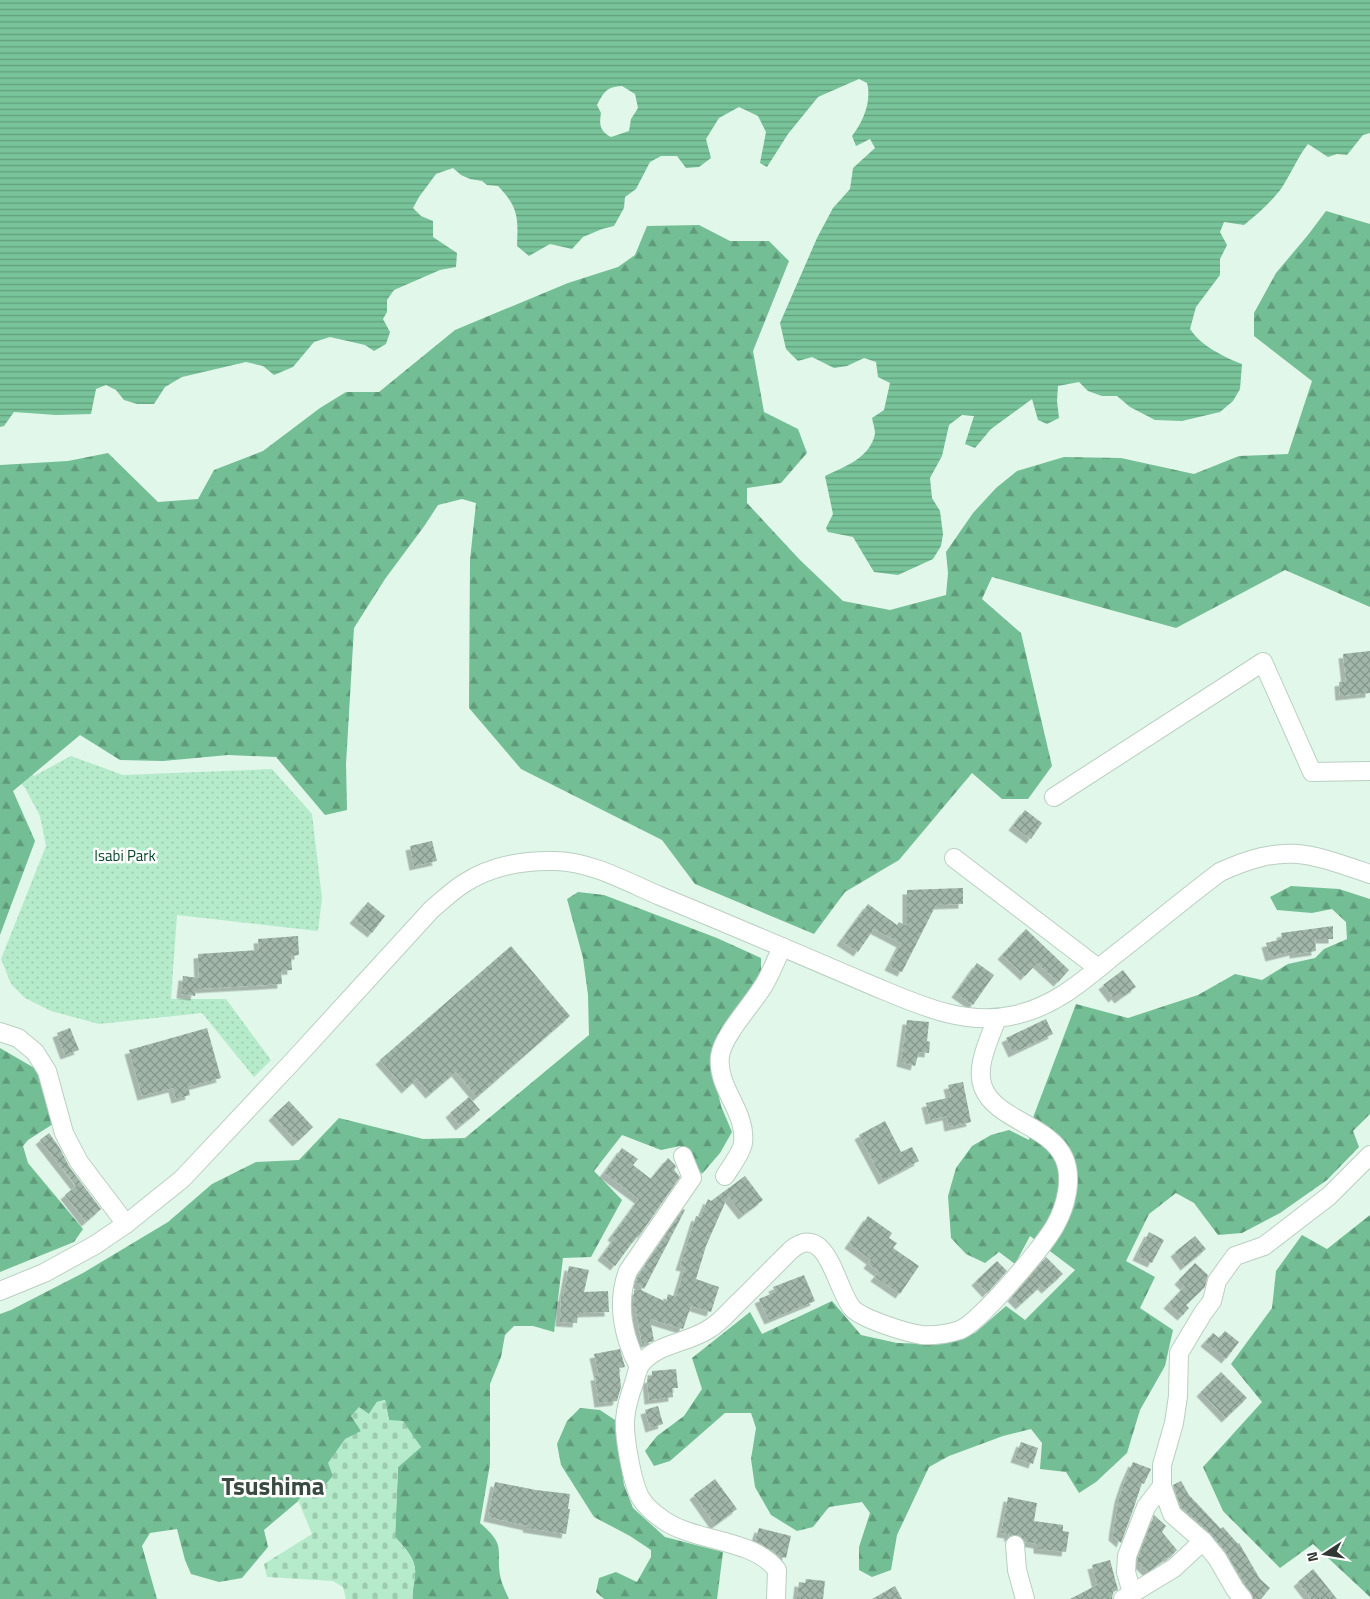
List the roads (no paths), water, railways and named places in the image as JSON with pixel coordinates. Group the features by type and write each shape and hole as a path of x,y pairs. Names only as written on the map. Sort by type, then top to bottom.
{"street":[{"path":"1054,797 1263,662 1312,772 1370,771"},
{"path":"0,1291 44,1273 95,1245 126,1224 182,1179 280,1076 432,909 462,884 482,874 508,865 558,861 585,866 927,1008 972,1018 1015,1016 1052,1002 1071,991 1220,872 1245,861 1264,855 1306,854 1370,874"},
{"path":"954,858 1098,968"},
{"path":"725,1176 743,1145 743,1132 738,1113 727,1092 722,1076 720,1059 722,1047 728,1035 764,984 782,947"},
{"path":"776,1599 777,1570 772,1562 726,1542 679,1528 665,1521 652,1511 641,1498 634,1480 629,1458 625,1420 639,1367 651,1353 692,1339 711,1328 791,1250 797,1245 807,1242 822,1248 847,1300 854,1310 868,1318 923,1335 942,1334 962,1329 974,1321 1025,1266 1056,1226 1067,1190 1068,1175 1064,1158 1055,1145 1001,1108 988,1096 983,1088 980,1077 984,1055 997,1018"},
{"path":"0,1032 18,1038 35,1052 47,1071 64,1133 79,1162 126,1224"},
{"path":"1243,1599 1217,1558 1203,1541 1172,1514 1162,1486 1162,1465 1174,1423 1178,1396 1179,1353 1212,1301 1216,1281 1235,1256 1264,1246 1329,1196 1370,1154"},
{"path":"639,1367 632,1354 624,1326 621,1298 623,1284 628,1271 692,1178 683,1156"},
{"path":"1162,1486 1146,1507 1127,1556 1128,1596 1174,1568 1203,1541"},
{"path":"1015,1545 1017,1570 1025,1599"}],"district":[{"name":"Tsushima","path":"273,1486"}],"park label":[{"name":"Isabi Park","path":"125,855"}]}
